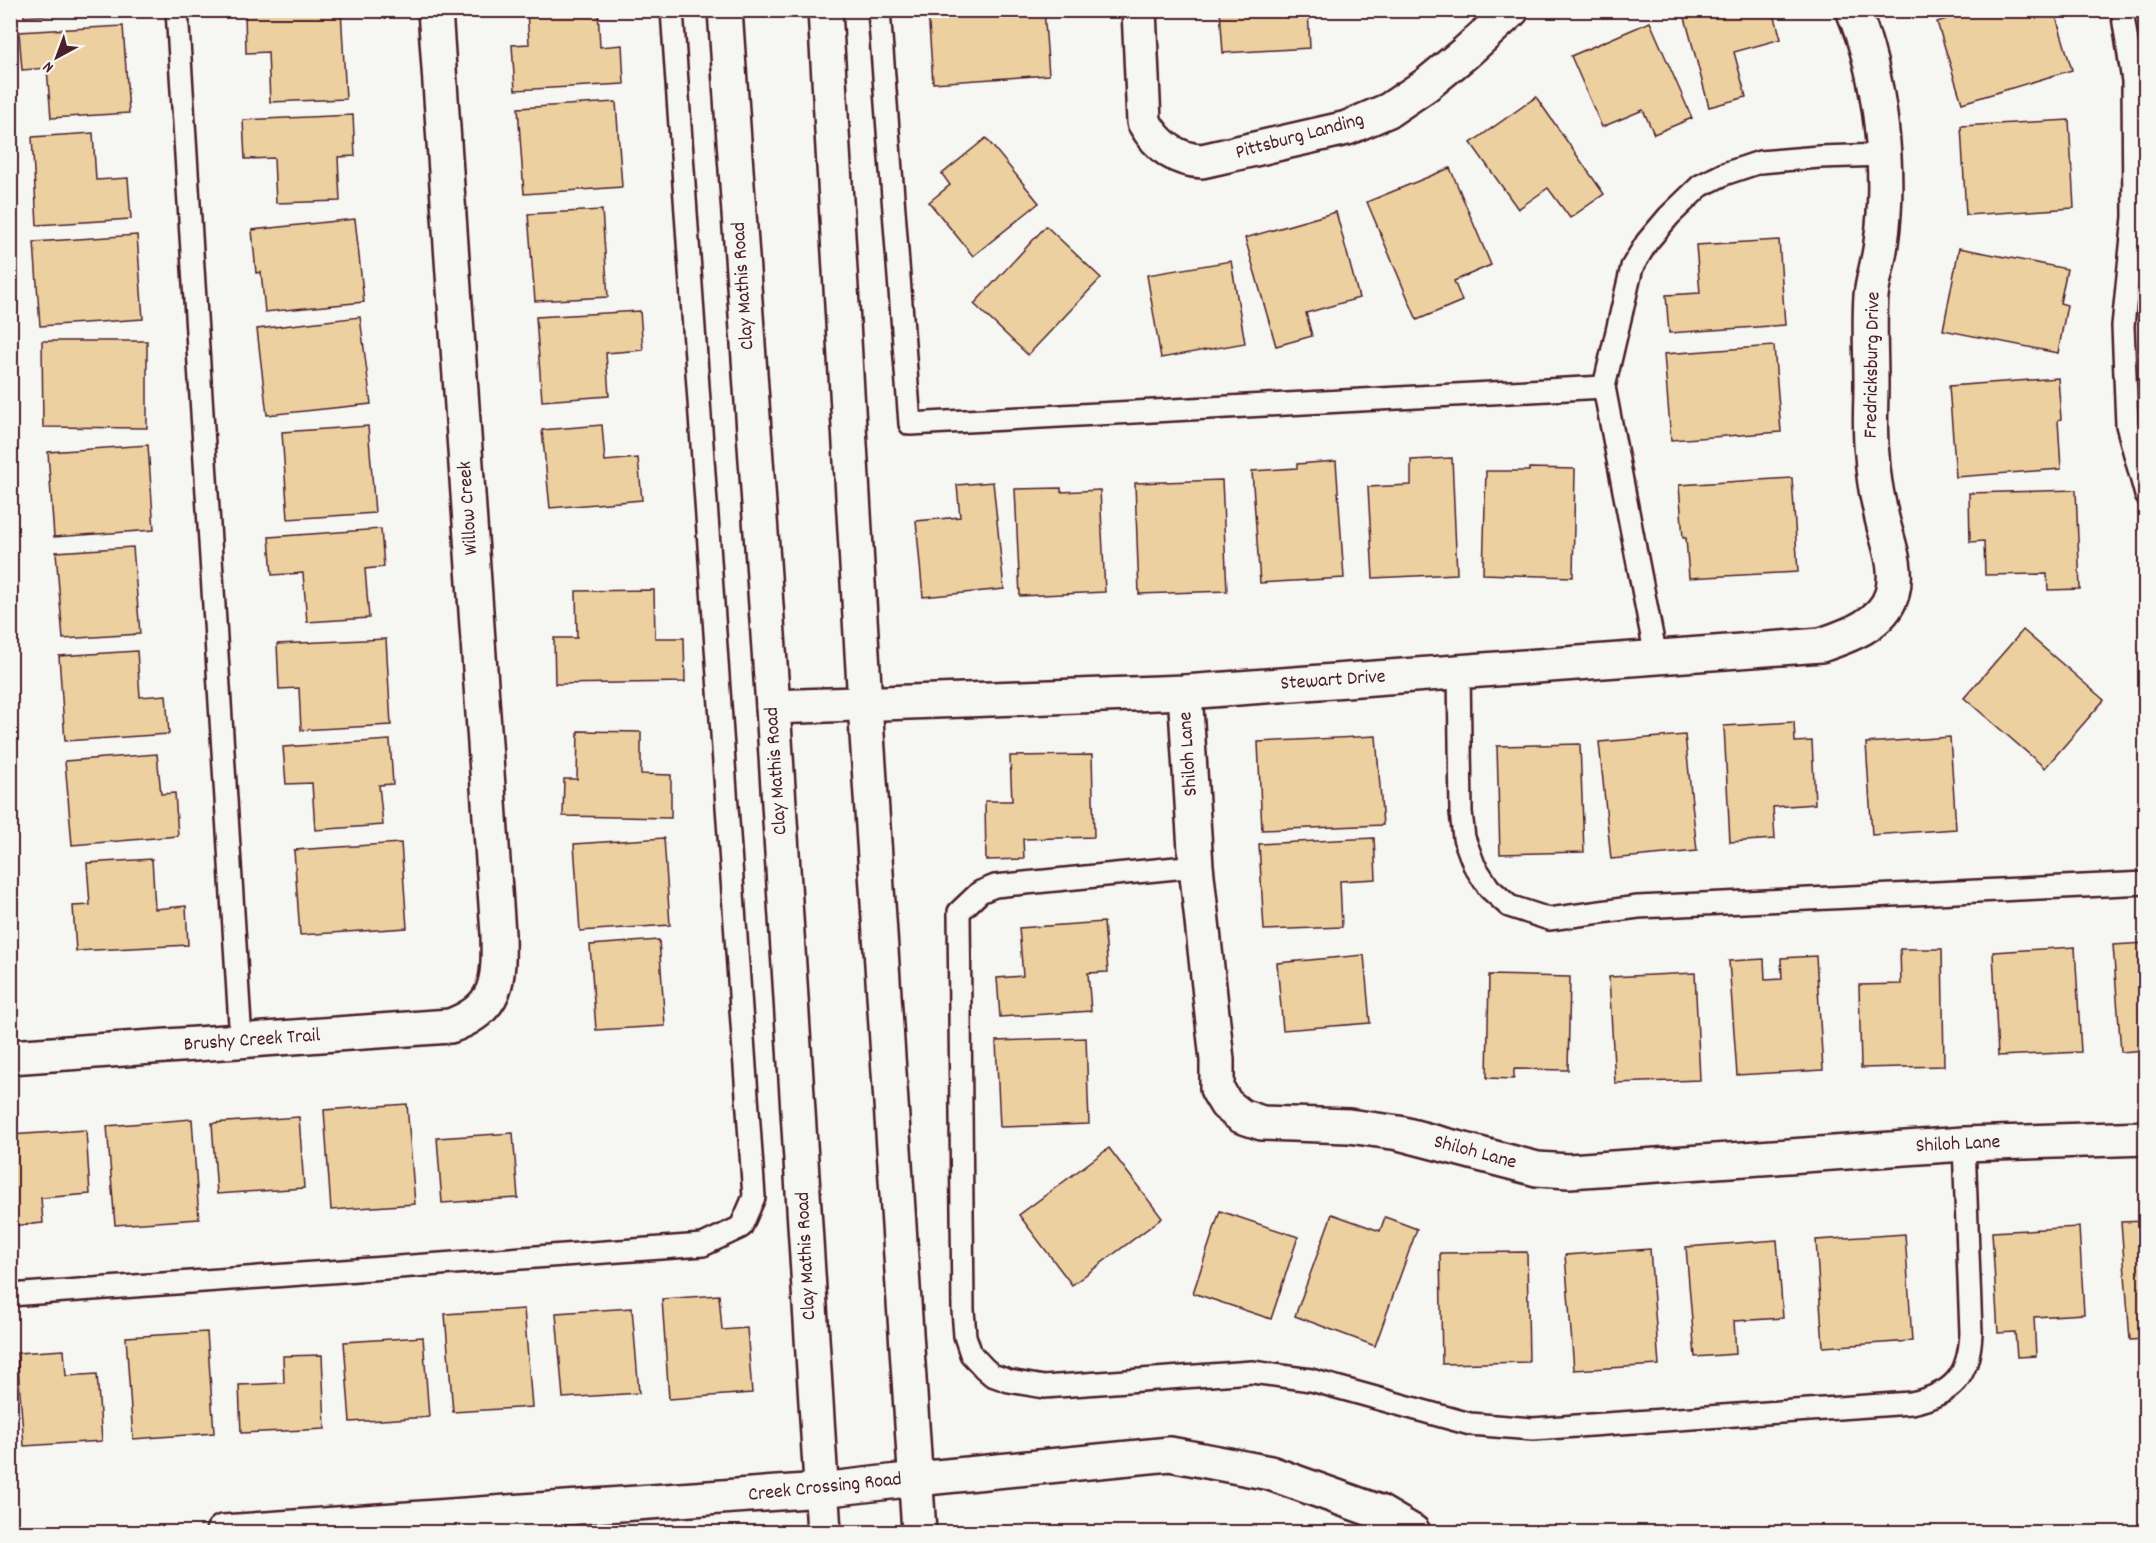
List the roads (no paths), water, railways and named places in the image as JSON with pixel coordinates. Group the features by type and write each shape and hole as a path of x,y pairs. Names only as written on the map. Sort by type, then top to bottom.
{"street":[{"name":"Willow Creek","path":"435,10 498,934 499,967 494,991 486,1003"},
{"name":"Clay Mathis Road","path":"725,10 773,707 824,1533"},
{"path":"825,10 865,704 920,1533"},
{"name":"Pittsburg Landing","path":"1139,10 1144,122 1162,147 1188,160 1202,161 1347,128 1389,110 1425,85 1512,10"},
{"name":"Fredricksburg Drive","path":"1854,10 1862,30 1877,98 1885,155 1885,198 1881,242 1871,295 1872,454 1880,510 1893,559 1895,582 1891,597 1882,612"},
{"name":"Stewart Drive","path":"773,707 1185,692 1821,645 1852,634 1882,612"},
{"name":"Shiloh Lane","path":"1185,692 1196,866 1217,1060 1217,1089 1226,1104 1241,1116 1262,1123 1349,1126 1399,1133 1537,1169 1569,1171 1964,1144 2145,1138"},
{"name":"Brushy Creek Trail","path":"10,1057 450,1026 468,1020 486,1003"},
{"name":"Creek Crossing Road","path":"223,1533 821,1490 1170,1454 1270,1473 1379,1512 1413,1533"}],"lane":[{"path":"177,10 242,1041"},
{"path":"10,1296 703,1245 741,1227 754,1197 672,10"},
{"path":"879,10 910,424 1604,387"},
{"path":"2122,10 2133,81 2134,217 2123,326 2127,425 2145,495"},
{"path":"1656,657 1604,387 1632,267 1647,242 1669,216 1700,186 1724,174 1760,162 1885,155"},
{"path":"1459,671 1461,812 1464,838 1474,865 1490,888 1509,906 1549,919 1638,908 2145,883"},
{"path":"1196,866 995,886 980,892 959,912 963,1310 965,1336 971,1354 992,1375 1009,1381 1044,1387 1252,1372 1311,1380 1470,1424 1533,1429 1931,1399 1955,1384 1962,1375 1970,1354 1964,1144"}]}
